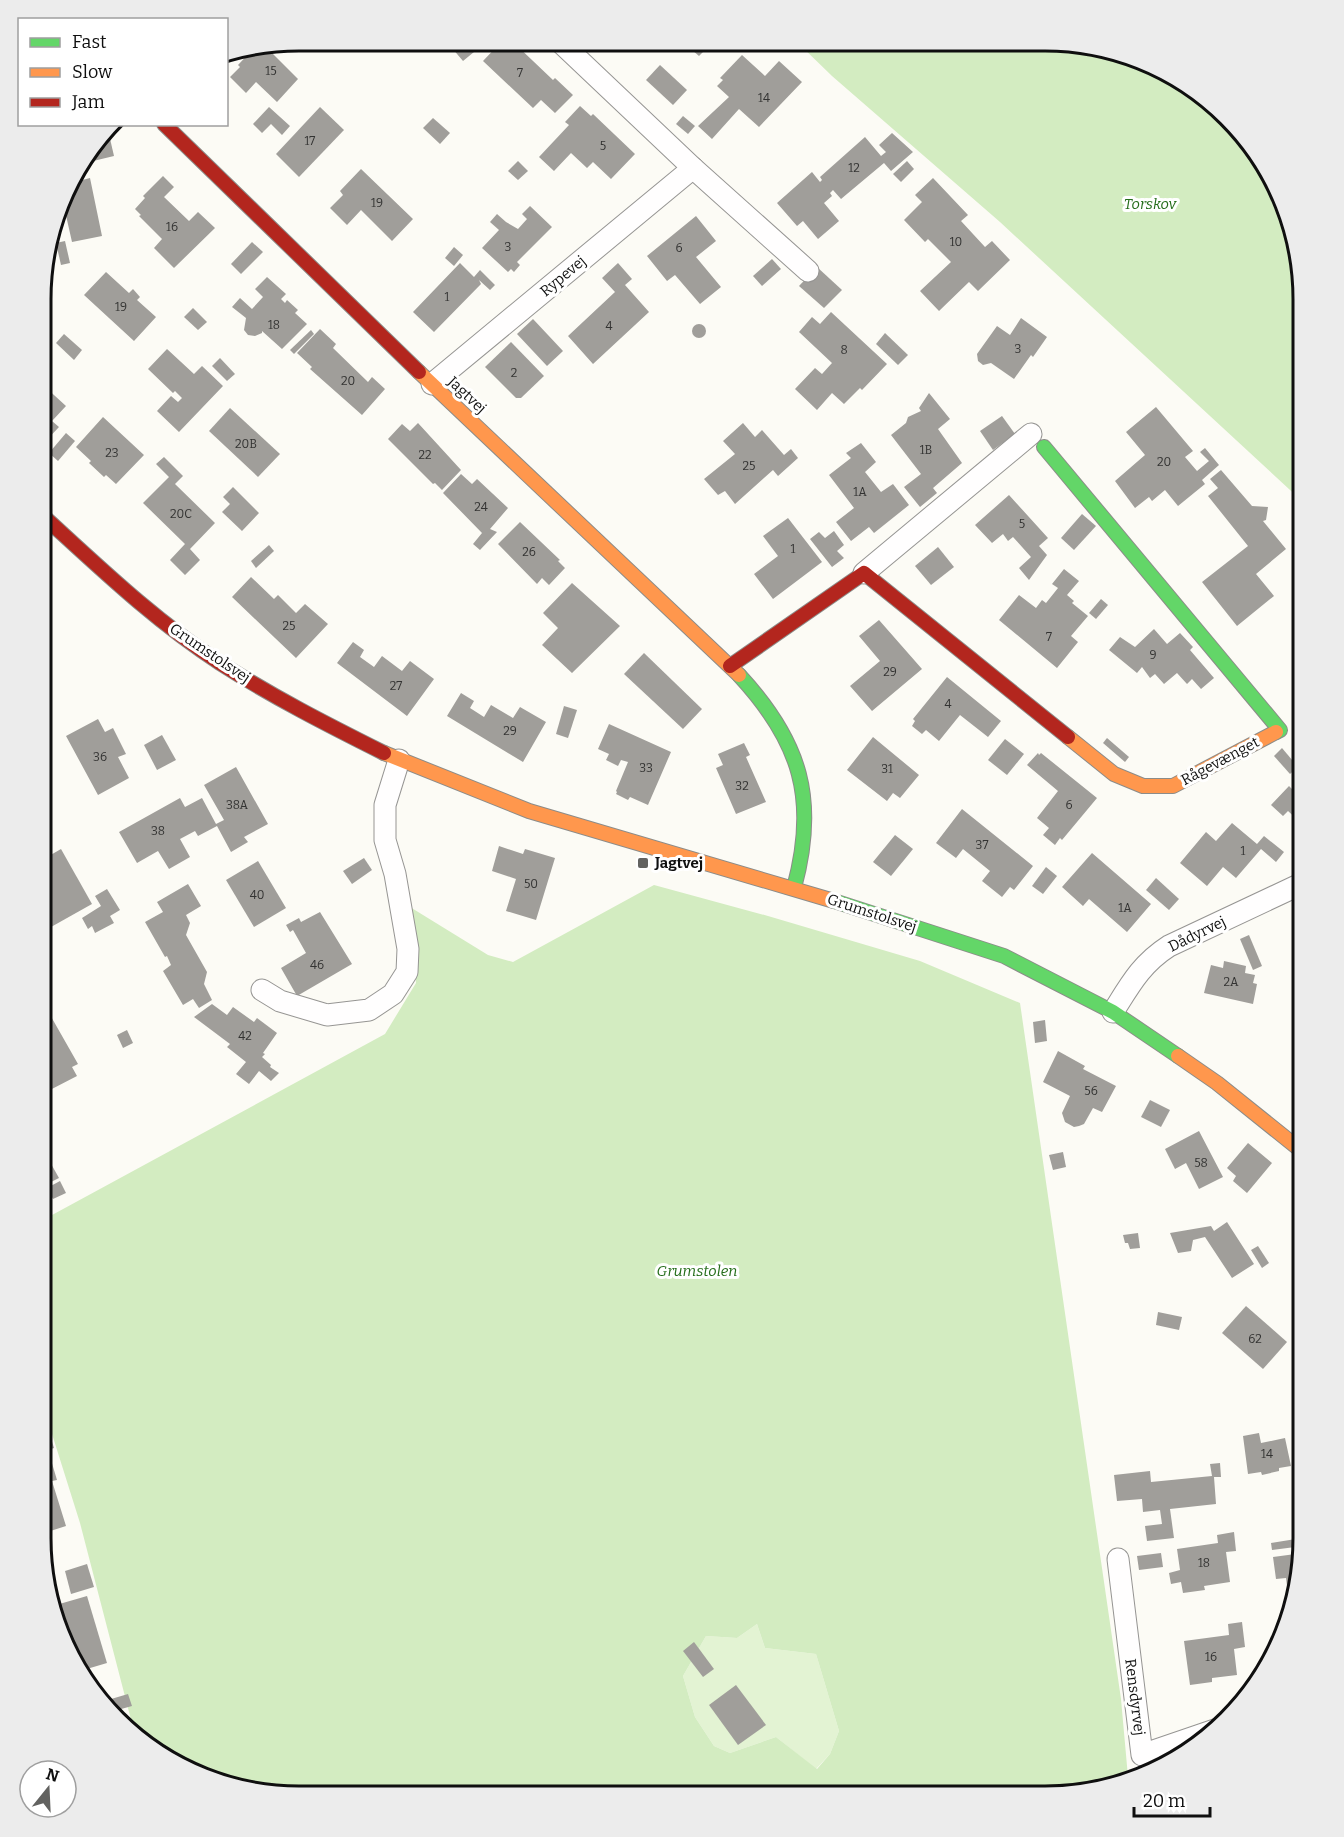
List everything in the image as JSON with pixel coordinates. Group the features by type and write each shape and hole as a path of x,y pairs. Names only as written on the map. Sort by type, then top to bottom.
{"street":[{"path":"570,51 693,168 808,271"},
{"name":"Jagtvej","path":"166,126 432,384 755,691 791,747 799,774 806,831 794,888"},
{"name":"Rypevej","path":"432,384 693,168"},
{"name":"Rågevænget","path":"730,666 864,573 1038,440 1280,730 1173,786 1143,786 1127,781 1114,774 864,573"},
{"name":"Grumstolsvej","path":"51,523 117,584 169,626 219,663 302,712 399,760 529,811 794,888 1004,956 1113,1012 1217,1083 1293,1144"},
{"path":"262,990 280,1001 327,1015 369,1010 393,994 407,972 408,949 395,874 385,840 384,805 399,760"},
{"name":"Dådyrvej","path":"1113,1012 1140,970 1152,957 1169,946 1293,888"},
{"name":"Rensdyrvej","path":"1118,1559 1142,1755 1192,1738"}],"green space":[{"name":"Torskov","path":"806,51 1077,53 1109,59 1140,70 1169,84 1196,102 1220,124 1251,161 1274,204 1285,235 1291,267 1293,299 1293,493 1000,222"},
{"name":"Grumstolen","path":"654,885 920,961 1020,1003 1121,1699 1128,1772 1077,1784 1045,1786 299,1786 267,1784 235,1778 204,1767 161,1744 131,1719 80,1523 51,1431 51,1216 385,1034 416,983 410,907 488,955 513,962","holes":["757,1624 765,1648 816,1654 839,1731 830,1754 817,1769 776,1737 730,1753 714,1746 695,1717 683,1676 706,1636 737,1638"]},
{"path":"757,1624 765,1648 816,1654 839,1731 830,1754 816,1769 776,1737 730,1753 714,1746 695,1717 683,1676 706,1636 737,1638"}],"building":[{"path":"454,51 473,51 474,52 463,61"},
{"path":"492,51 523,51 553,80 555,78 573,95 555,113 541,100 533,108 483,61"},
{"path":"693,51 704,51 699,56"},
{"path":"272,53 298,79 277,102 256,82 246,93 230,77 240,67 238,65 246,57"},
{"path":"742,55 765,76 779,61 802,82 759,127 739,109 712,139 698,126 729,97 717,86 723,80 720,78"},
{"path":"660,65 687,90 673,105 646,80"},
{"path":"580,106 591,116 593,114 635,154 611,179 593,162 587,168 571,153 554,171 539,157 569,125 565,122"},
{"path":"269,107 290,126 282,135 271,124 262,133 253,124"},
{"path":"320,107 344,130 299,177 276,154"},
{"path":"683,116 695,126 688,134 676,124"},
{"path":"433,118 450,133 440,144 423,128"},
{"path":"892,133 913,152 891,171 884,163 841,199 833,190 830,193 832,196 824,203 839,221 818,239 803,221 797,226 777,203 812,172 820,182 822,180 820,177 865,137 881,156 886,152 879,145"},
{"path":"110,139 114,156 93,161"},
{"path":"518,161 528,171 518,180 508,171"},
{"path":"907,161 914,169 901,182 893,174"},
{"path":"361,169 413,219 392,241 361,210 347,225 330,208 343,195 340,191"},
{"path":"163,176 174,187 164,197 189,221 198,212 215,228 174,268 154,248 162,239 135,209 145,198 143,196"},
{"path":"90,178 102,236 72,242 66,215 82,180"},
{"path":"933,178 968,215 961,221 985,247 992,241 1010,260 978,291 969,282 939,311 920,291 951,262 928,239 925,242 904,220 922,202 915,195"},
{"path":"530,206 552,227 517,262 520,265 514,272 511,269 508,272 482,248 499,230 490,222 497,214 518,229 527,219 522,214"},
{"path":"696,216 716,241 696,257 721,287 700,304 675,275 667,281 647,256"},
{"path":"65,241 70,263 61,265 58,243"},
{"path":"252,242 263,252 241,274 231,264"},
{"path":"454,247 463,255 454,266 445,258"},
{"path":"772,259 781,269 762,286 753,276"},
{"path":"460,263 474,277 480,270 495,285 490,290 479,280 481,284 434,332 413,312"},
{"path":"618,263 632,279 625,285 649,312 593,364 568,336 615,292 602,278"},
{"path":"817,267 842,290 824,308 799,286"},
{"path":"106,272 129,293 133,289 140,297 137,300 156,317 134,341 84,295"},
{"path":"267,277 286,294 281,299 285,303 287,300 298,310 295,313 307,324 282,349 262,331 255,336 248,335 244,330 246,318 232,307 240,298 252,309 263,297 255,289"},
{"path":"193,308 207,322 198,330 184,317"},
{"path":"831,312 887,364 862,390 860,388 844,404 832,393 817,410 795,389 815,368 822,374 832,363 799,332 812,317 820,324"},
{"path":"1021,318 1047,337 1014,379 991,363 983,365 978,361 977,354 997,326 1010,335"},
{"path":"533,319 563,351 547,366 517,334"},
{"path":"699,324 704,326 706,331 704,336 699,338 694,336 692,331 694,326"},
{"path":"320,329 336,344 333,348 368,382 372,377 385,389 362,415 310,369 312,367 297,353"},
{"path":"311,330 314,334 294,354 290,350"},
{"path":"885,333 908,355 898,365 876,344"},
{"path":"64,334 82,350 74,360 56,343"},
{"path":"511,342 544,376 521,398 516,398 485,367"},
{"path":"167,349 194,374 202,366 223,386 179,432 157,411 171,396 178,402 182,398 175,391 173,393 148,369"},
{"path":"220,358 235,374 227,381 212,366"},
{"path":"51,392 66,406 52,421 59,427 51,435"},
{"path":"929,393 950,419 938,429 962,463 933,488 937,493 920,507 904,487 921,474 891,435 906,423 908,417 921,411 919,408"},
{"path":"1156,407 1193,451 1185,457 1197,471 1209,461 1200,452 1205,448 1219,465 1202,480 1205,484 1178,506 1165,490 1152,501 1149,497 1135,508 1115,481 1145,455 1126,432"},
{"path":"230,408 280,454 258,477 209,431"},
{"path":"1002,416 1015,434 993,450 980,431"},
{"path":"103,417 144,455 116,484 106,475 104,477 76,447"},
{"path":"418,423 461,470 442,490 435,483 433,484 388,439 402,424 410,431"},
{"path":"743,423 755,437 762,430 784,455 791,449 798,458 778,476 773,470 735,504 725,491 718,495 704,479 735,454 723,441"},
{"path":"66,433 75,441 58,461 51,455 51,451"},
{"path":"861,443 876,462 865,472 881,492 893,484 909,505 874,533 869,527 851,541 836,522 854,508 829,475 851,458 846,453"},
{"path":"164,457 183,476 175,484 215,523 190,549 200,560 185,575 170,560 185,544 143,503 169,477 156,464"},
{"path":"1221,470 1252,506 1268,507 1266,520 1263,521 1286,549 1256,574 1274,596 1237,626 1202,582 1248,546 1208,496 1218,488 1210,479"},
{"path":"461,474 472,484 477,479 508,508 490,529 497,532 480,550 473,544 482,533 443,493"},
{"path":"233,487 259,513 242,531 222,512 230,504 223,497"},
{"path":"1009,495 1048,538 1039,546 1047,555 1029,580 1019,568 1031,557 1013,537 1008,541 1003,534 992,543 975,525"},
{"path":"1082,514 1096,526 1074,550 1061,538"},
{"path":"788,518 822,562 773,599 754,574 778,556 763,536"},
{"path":"520,522 560,560 558,561 565,568 549,585 542,578 537,584 498,544"},
{"path":"834,531 844,545 837,551 844,558 832,567 810,539 819,532 825,538"},
{"path":"269,545 274,551 256,568 251,561"},
{"path":"938,547 954,567 931,585 915,566"},
{"path":"1064,569 1079,581 1067,595 1074,601 1072,603 1088,616 1071,636 1078,642 1057,668 999,620 1019,595 1036,608 1042,600 1046,603 1058,588 1052,584"},
{"path":"251,577 274,599 278,595 296,613 305,604 328,624 296,658 232,597"},
{"path":"572,583 620,626 572,673 542,645 558,628 543,613"},
{"path":"1101,599 1108,605 1096,619 1089,613"},
{"path":"879,620 922,669 872,711 850,686 880,661 859,636"},
{"path":"1154,629 1167,644 1180,633 1193,647 1190,650 1214,678 1201,689 1192,679 1187,684 1177,673 1164,684 1155,674 1150,678 1142,667 1137,673 1109,650 1120,637 1135,647"},
{"path":"353,642 364,650 360,657 374,667 382,656 402,671 410,661 434,679 407,716 337,663"},
{"path":"644,653 702,709 683,729 624,674"},
{"path":"947,677 1001,721 988,737 960,715 939,741 926,730 922,734 912,726 915,721 913,719"},
{"path":"461,693 474,701 470,708 484,717 491,705 513,718 520,707 546,722 523,762 447,716"},
{"path":"564,706 577,710 568,738 556,734"},
{"path":"98,719 105,732 113,728 126,754 118,757 129,778 98,795 66,736"},
{"path":"609,724 671,752 648,805 616,794 628,762 621,760 618,766 606,760 609,754 598,749"},
{"path":"162,735 176,760 157,770 144,745"},
{"path":"873,737 919,775 900,798 893,793 887,801 847,770"},
{"path":"1107,738 1129,757 1125,762 1103,743"},
{"path":"1005,739 1024,754 1007,775 988,760"},
{"path":"744,743 750,755 746,757 766,802 736,814 716,768 723,765 718,754"},
{"path":"1282,748 1293,761 1293,771 1290,774 1274,756"},
{"path":"1038,753 1039,755 1041,753 1097,798 1062,840 1060,838 1055,845 1043,835 1049,828 1037,818 1058,791 1027,765"},
{"path":"236,767 268,824 244,837 248,842 231,852 217,826 198,836 195,831 180,839 190,857 169,869 158,851 137,863 119,832 180,798 185,807 202,798 216,824 224,820 204,785"},
{"path":"1289,786 1293,790 1293,816 1288,811 1283,816 1271,805"},
{"path":"962,809 1033,866 1014,890 1010,887 1002,897 982,881 990,871 963,849 956,858 936,843"},
{"path":"1232,823 1257,844 1264,836 1284,852 1276,862 1261,849 1236,878 1223,867 1207,886 1180,863 1206,832 1216,841"},
{"path":"895,835 913,849 891,876 873,862"},
{"path":"499,846 523,854 525,849 555,858 536,920 506,911 516,879 492,871"},
{"path":"61,849 92,904 51,927 51,855"},
{"path":"1092,853 1151,904 1127,932 1089,899 1083,906 1062,887"},
{"path":"364,858 372,870 352,884 343,871"},
{"path":"258,861 286,908 254,927 226,880"},
{"path":"1046,867 1057,876 1043,894 1032,886"},
{"path":"1156,878 1179,899 1169,910 1146,890"},
{"path":"188,884 201,906 186,915 190,923 186,935 207,972 204,984 212,1000 199,1008 193,999 183,1005 163,971 171,965 167,956 165,957 145,922 163,912 157,902"},
{"path":"107,889 120,910 110,916 114,923 95,933 92,926 88,929 82,918 101,906 95,896"},
{"path":"320,912 352,964 297,996 281,968 306,953 293,930 290,932 286,925 299,918 301,922"},
{"path":"1249,935 1262,966 1253,970 1240,939"},
{"path":"1224,961 1246,966 1245,973 1255,975 1253,983 1257,984 1253,1004 1204,993 1211,965 1223,968"},
{"path":"212,1004 227,1015 233,1007 254,1022 257,1018 277,1033 262,1057 279,1073 271,1081 259,1071 249,1084 236,1074 246,1062 227,1047 230,1044 194,1017"},
{"path":"51,1017 78,1064 72,1067 77,1076 51,1089"},
{"path":"1045,1020 1047,1041 1035,1043 1033,1022"},
{"path":"127,1030 133,1043 123,1048 117,1035"},
{"path":"1058,1051 1085,1066 1083,1069 1116,1086 1102,1112 1093,1108 1084,1124 1079,1126 1074,1127 1065,1122 1062,1113 1070,1096 1043,1082"},
{"path":"1150,1100 1170,1110 1161,1127 1141,1117"},
{"path":"1199,1131 1223,1177 1199,1189 1186,1163 1175,1169 1165,1149"},
{"path":"1248,1143 1272,1163 1247,1193 1233,1181 1236,1176 1227,1168"},
{"path":"1063,1152 1066,1167 1053,1170 1049,1155"},
{"path":"51,1164 59,1178 51,1182"},
{"path":"60,1181 66,1193 53,1199 51,1186"},
{"path":"1227,1222 1254,1264 1232,1278 1205,1237 1193,1240 1191,1251 1178,1253 1170,1233 1211,1226 1214,1231"},
{"path":"1138,1233 1140,1248 1130,1249 1123,1235"},
{"path":"1258,1246 1269,1263 1262,1268 1251,1250"},
{"path":"1246,1306 1287,1342 1263,1369 1222,1333"},
{"path":"1158,1312 1182,1317 1179,1330 1156,1325"},
{"path":"1259,1433 1261,1443 1285,1438 1291,1466 1262,1475 1261,1472 1248,1474 1243,1436"},
{"path":"51,1460 57,1480 52,1481 66,1526 51,1531"},
{"path":"1220,1463 1221,1477 1214,1477 1216,1504 1170,1509 1174,1538 1147,1541 1145,1526 1162,1524 1160,1510 1143,1512 1142,1499 1117,1501 1114,1475 1150,1471 1151,1482 1212,1476 1210,1464"},
{"path":"1234,1532 1236,1551 1226,1552 1230,1582 1204,1586 1205,1590 1183,1593 1181,1582 1171,1584 1169,1573 1180,1570 1177,1549 1218,1543 1217,1535"},
{"path":"1293,1539 1292,1547 1272,1550 1271,1543"},
{"path":"1161,1553 1163,1567 1139,1570 1137,1556"},
{"path":"1292,1554 1287,1589 1286,1578 1276,1579 1273,1557"},
{"path":"87,1564 94,1587 71,1594 65,1571"},
{"path":"87,1596 107,1663 88,1669 70,1633 60,1604"},
{"path":"1242,1622 1245,1647 1234,1649 1237,1675 1212,1678 1212,1682 1190,1685 1184,1641 1229,1635 1228,1624"},
{"path":"694,1642 714,1669 703,1677 683,1651"},
{"path":"736,1685 766,1725 738,1745 709,1705"},
{"path":"128,1694 132,1706 121,1709 111,1699"}],"traffic: fast":[{"path":"1044,447 1280,730 1276,732"},
{"path":"739,675 777,724 790,749 799,774 804,827 794,888"},
{"path":"834,901 1004,956 1113,1012 1178,1056"}],"traffic: slow":[{"path":"419,372 739,675"},
{"path":"1068,737 1114,774 1143,786 1173,786 1276,732"},
{"path":"384,753 529,811 834,901"},
{"path":"1178,1056 1217,1083 1293,1144"}],"traffic: jam":[{"path":"166,126 419,372"},
{"path":"51,523 128,593 196,647 280,699 384,753"},
{"path":"730,666 864,573 1068,737"}],"place":[{"name":"Jagtvej","path":"643,863"}]}
